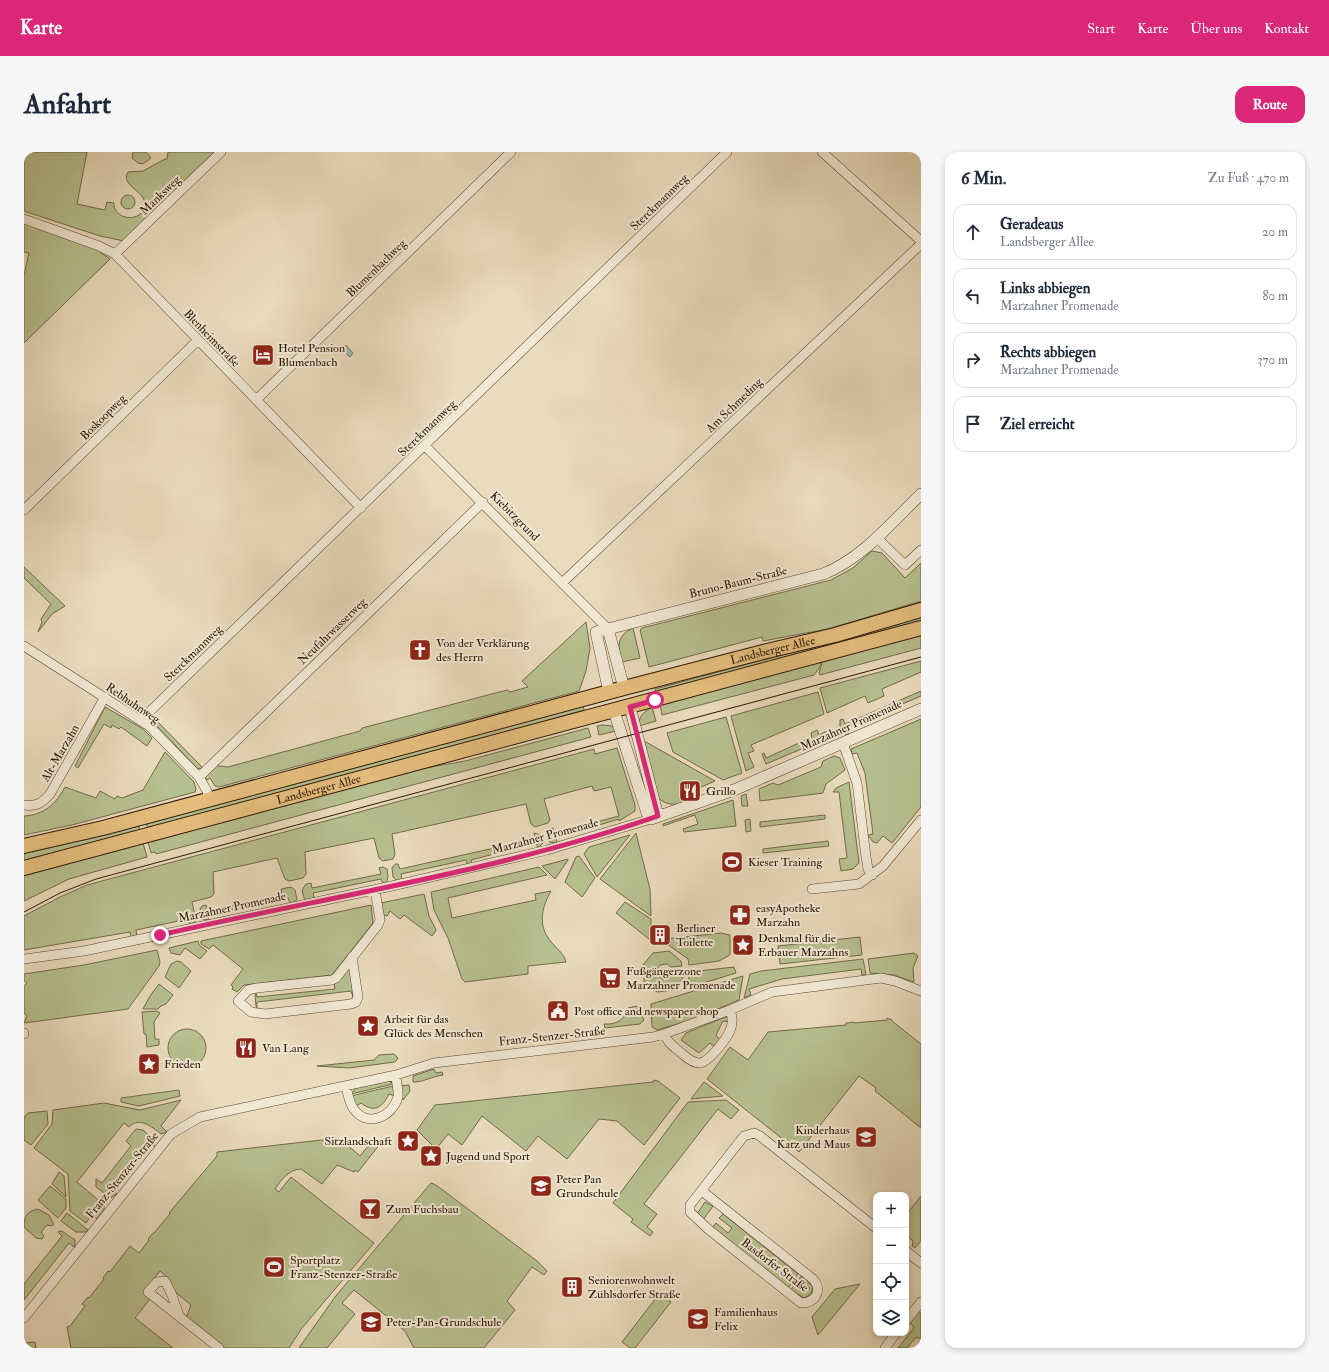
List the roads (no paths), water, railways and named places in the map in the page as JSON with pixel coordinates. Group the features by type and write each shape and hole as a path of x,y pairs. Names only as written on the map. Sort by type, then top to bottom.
{"main road":[{"name":"Landsberger Allee","path":"24,846 67,838 756,653 836,635 921,610"},
{"name":"Landsberger Allee","path":"24,868 614,712 921,628"},
{"path":"624,688 630,707"},
{"path":"609,692 614,712"}],"street":[{"name":"Manksweg","path":"115,254 221,152"},
{"name":"Blumenbachweg","path":"256,400 511,152"},
{"name":"Sterckmannweg","path":"141,720 727,152"},
{"path":"822,152 921,241"},
{"name":"Blenheimstraße","path":"24,219 99,246 115,254 361,508"},
{"name":"Am Schmeding","path":"562,583 921,244"},
{"name":"Boskoopweg","path":"24,510 198,340"},
{"name":"Kiebitzgrund","path":"425,446 483,502 608,629 624,688"},
{"name":"Bruno-Baum-Straße","path":"596,632 823,574 838,568 852,559 921,494"},
{"name":"Neufahrwasserweg","path":"199,777 483,502"},
{"path":"876,537 905,565 921,550"},
{"name":"Kiebitzgrund","path":"586,607 596,632 609,692"},
{"name":"Rebhuhnweg","path":"24,646 66,675 105,697 141,720 161,737 199,777 207,791 209,800"},
{"name":"Alt-Marzahn","path":"24,805 36,805 43,802 50,794 105,697"},
{"path":"630,707 654,817"},
{"name":"Marzahner Promenade","path":"24,959 84,951 375,890 543,851 654,817 734,790 921,708"},
{"path":"614,712 647,813 654,817"},
{"path":"843,743 856,778 866,857 868,869 872,875"},
{"path":"812,889 859,884 872,875 890,858 921,820"},
{"path":"352,957 358,997 356,1002 351,1004 265,1014 251,1012 238,1001 248,990 332,980 336,978 352,957 375,929 380,920 375,890"},
{"name":"Franz-Stenzer-Straße","path":"24,1318 163,1143 171,1134 200,1117 396,1076 443,1061 664,1034 730,1010 772,992 881,978 895,981 921,991"},
{"path":"664,1034 667,1042 690,1059 695,1062 703,1062 712,1056 731,1028 732,1016 730,1010"},
{"path":"346,1087 353,1108 366,1119 374,1120 388,1112 396,1101 398,1094 396,1076"},
{"name":"Basdorfer Straße","path":"702,1191 813,1279 818,1288 815,1298 809,1302 799,1301 692,1216 690,1212 690,1205 744,1136 754,1133 873,1226"},
{"path":"909,1253 921,1263"},
{"path":"909,1317 921,1302"},
{"path":"179,1316 219,1348"},
{"path":"884,1348 894,1336"}],"water":[{"path":"346,345 353,353 350,357 341,349"}],"tram line":[{"path":"24,912 60,893 96,879 921,657"}],"place":[{"name":"Hotel Pension Blumenbach","path":"263,355"},
{"name":"Von der Verklärung des Herrn","path":"420,650"},
{"name":"Grillo","path":"690,791"},
{"name":"Kieser Training","path":"732,862"},
{"name":"easyApotheke Marzahn","path":"740,915"},
{"name":"Berliner Toilette","path":"660,935"},
{"name":"Denkmal für die Erbauer Marzahns","path":"743,945"},
{"name":"Fußgängerzone Marzahner Promenade","path":"610,978"},
{"name":"Post office and newspaper shop","path":"558,1011"},
{"name":"Arbeit für das Glück des Menschen","path":"368,1026"},
{"name":"Van Lang","path":"246,1048"},
{"name":"Frieden","path":"149,1064"},
{"name":"Kinderhaus Katz und Maus","path":"866,1137"},
{"name":"Sitzlandschaft","path":"408,1141"},
{"name":"Jugend und Sport","path":"431,1156"},
{"name":"Peter Pan Grundschule","path":"541,1186"},
{"name":"Zum Fuchsbau","path":"370,1209"},
{"name":"Sportplatz Franz-Stenzer-Straße","path":"274,1267"},
{"name":"Seniorenwohnwelt Zühlsdorfer Straße","path":"572,1287"},
{"name":"Familienhaus Felix","path":"698,1319"},
{"name":"Peter-Pan-Grundschule","path":"371,1322"}]}
